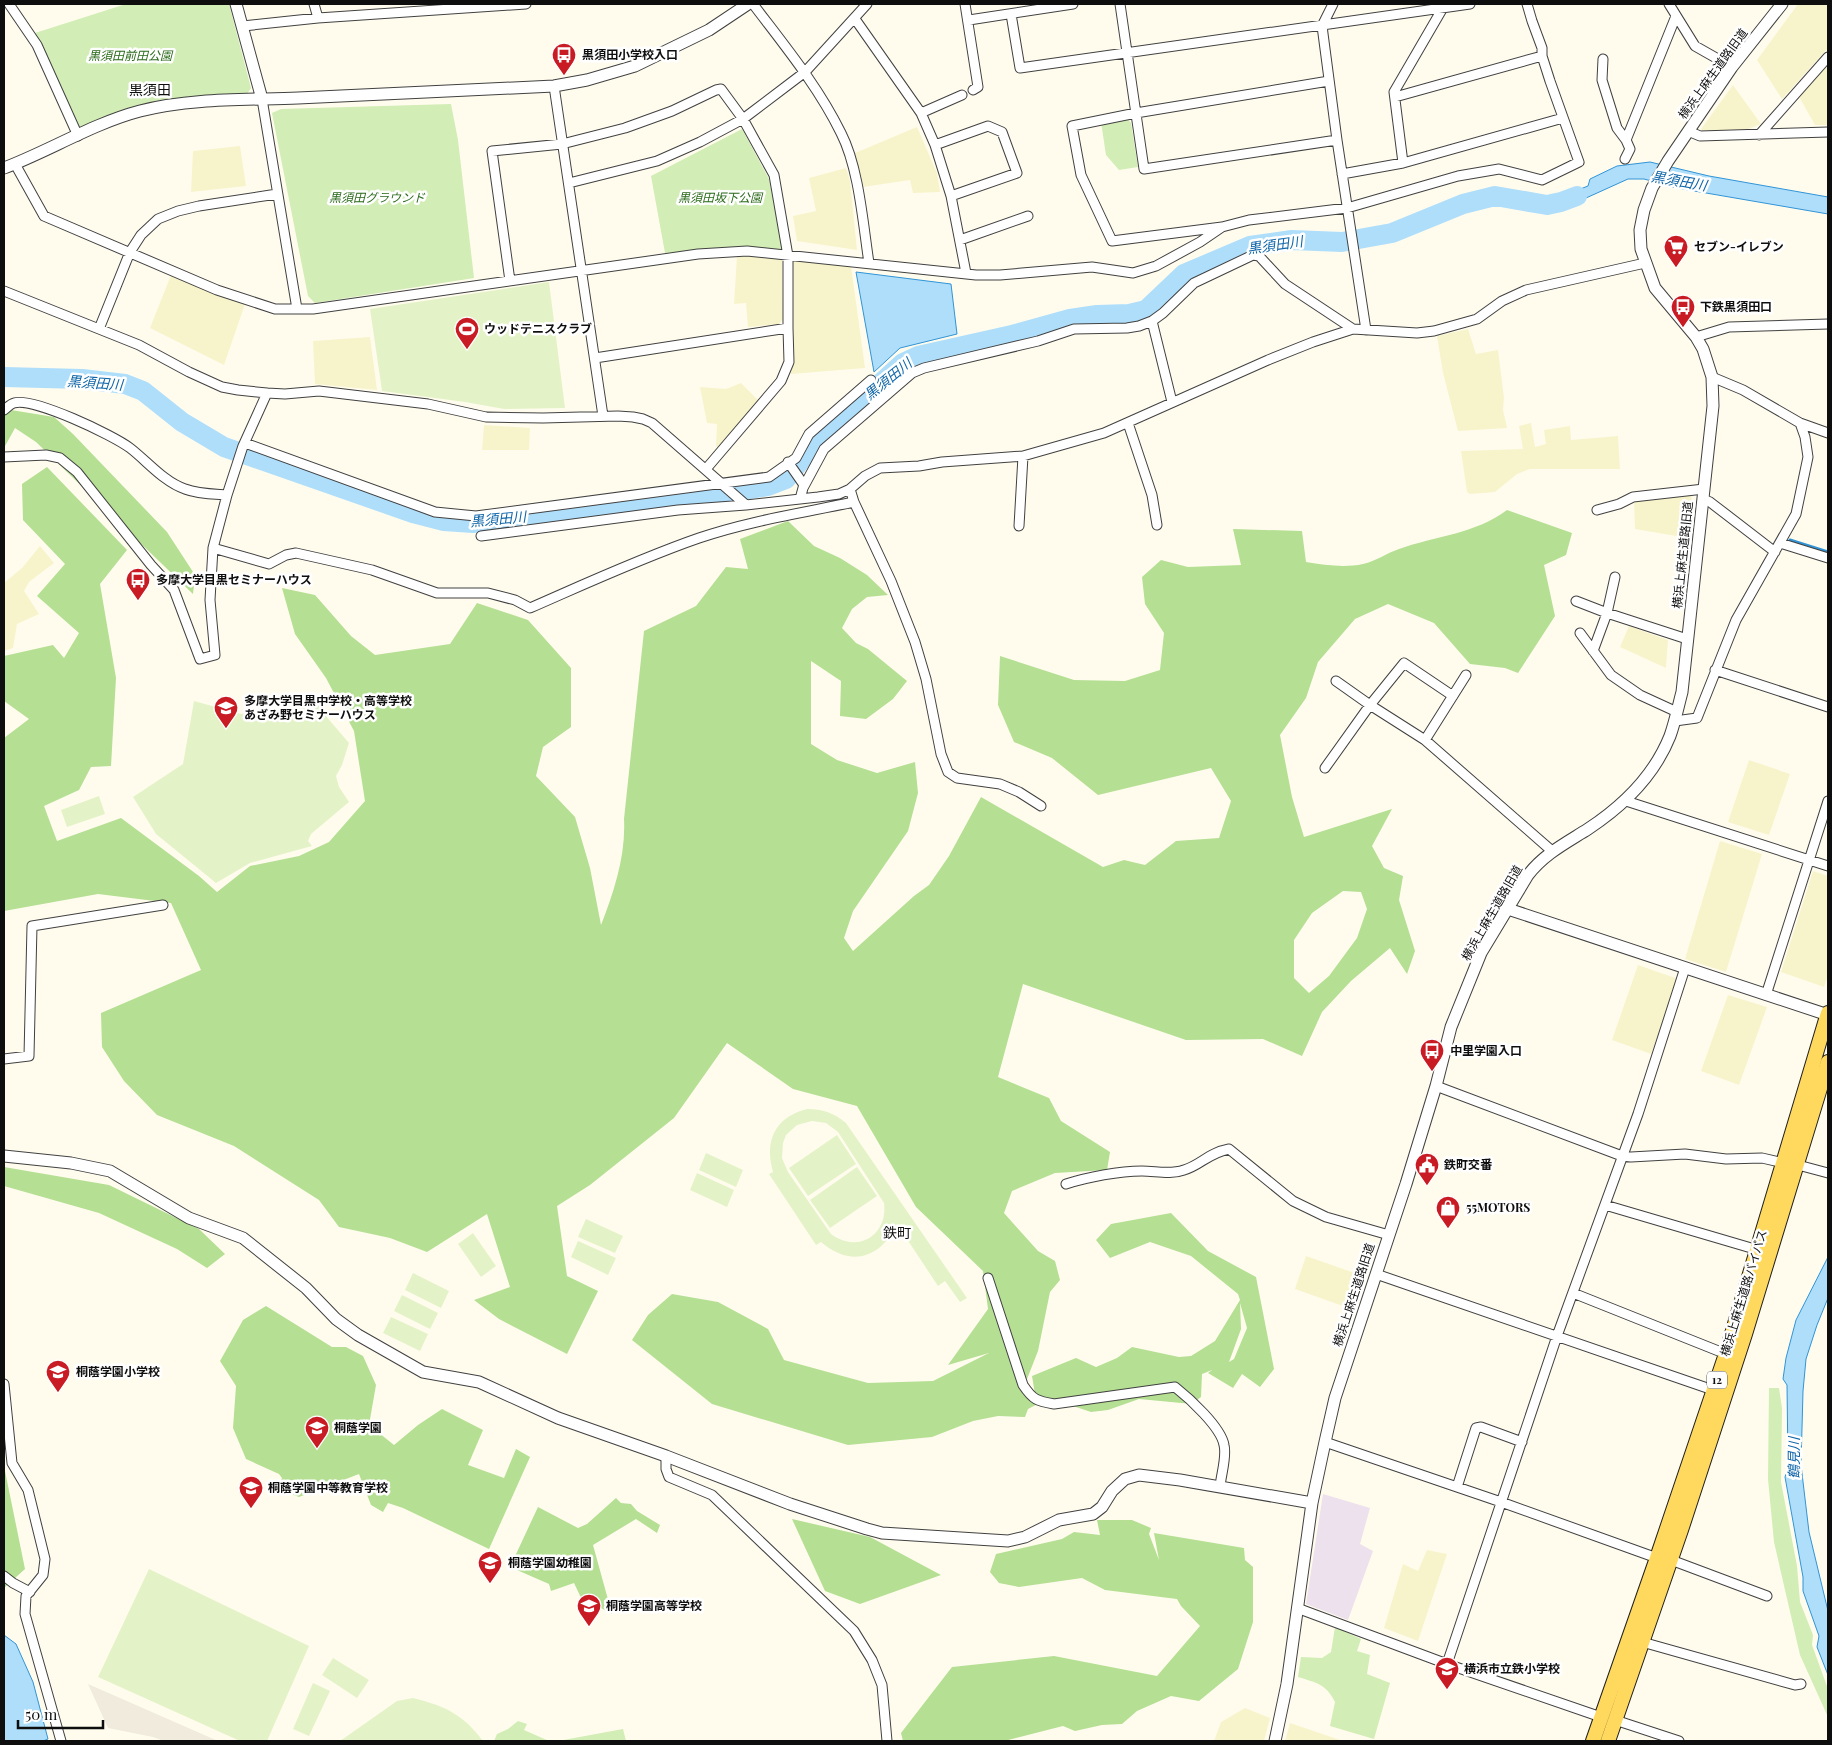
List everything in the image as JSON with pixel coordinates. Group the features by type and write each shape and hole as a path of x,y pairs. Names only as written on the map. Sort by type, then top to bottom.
{"main road":[{"name":"横浜上麻生道路バイパス","path":"1593,1741 1664,1559 1745,1334 1791,1164 1828,1014"},
{"name":"横浜上麻生道路バイパス","path":"1608,1741 1642,1642 1664,1559 1714,1390 1758,1250 1828,1062"}],"street":[{"path":"9,4 37,45 78,136"},
{"path":"236,4 262,99 297,309"},
{"path":"314,4 318,18"},
{"path":"386,4 389,14"},
{"path":"242,26 318,18 526,4"},
{"path":"748,4 709,30 635,66 587,80 554,86 262,99 165,106 138,112 9,166 44,216 217,290 275,309 313,309 698,254 747,251 966,274 1000,275 1092,267 1133,273 1156,266 1200,242 1222,226"},
{"path":"753,4 805,72 842,134 855,174 868,263"},
{"path":"569,183 657,161 700,142 743,119 805,72 867,4"},
{"path":"965,4 978,87 973,90"},
{"path":"969,20 1073,4"},
{"path":"1120,4 1144,169 1336,140"},
{"path":"1333,4 1322,26 1336,140 1366,330"},
{"path":"1011,14 1020,68 1322,26 1444,6 1470,4"},
{"path":"1329,81 1136,113 1072,126 1081,175 1112,241 1222,226 1249,220 1348,211 1458,176 1499,169 1542,180 1579,162 1542,56 1542,48 1528,4"},
{"path":"1669,4 1695,46 1732,67"},
{"name":"横浜上麻生道路旧道","path":"1275,1741 1286,1684 1312,1503 1335,1398 1436,1086 1451,1027 1466,988 1481,953 1536,864 1626,801 1660,756 1676,717 1682,692 1713,406 1712,377 1703,349 1696,337 1655,288 1641,249 1640,230 1644,210 1652,188 1668,161 1732,67 1782,4"},
{"path":"1403,163 1394,92 1444,6"},
{"path":"1626,140 1676,16"},
{"path":"854,19 920,113 934,145 951,196 966,274"},
{"path":"1395,97 1542,56"},
{"path":"1759,135 1828,57"},
{"path":"1603,59 1602,80 1617,128 1630,149 1625,159"},
{"path":"554,86 603,416"},
{"path":"510,281 492,151 562,144 625,128 672,111 721,89 743,119 774,175 788,256 789,362 781,381 706,469"},
{"path":"920,113 962,95"},
{"path":"1342,174 1403,163 1563,118"},
{"path":"934,145 988,126 1002,132 1017,173 951,196"},
{"path":"1688,131 1700,136 1828,132"},
{"path":"99,329 130,252 141,235 158,219 178,210 277,194"},
{"path":"960,240 1028,216"},
{"path":"800,499 804,485 824,449 904,379 919,370 1038,341 1074,329 1127,328 1152,321 1194,283 1253,255 1258,256 1285,284 1353,330"},
{"path":"481,536 742,502 800,499 839,494 850,489 865,476 880,468 1023,456 1104,434 1172,402 1313,342 1353,330 1424,333 1465,324 1477,319 1502,301 1526,290 1645,263"},
{"path":"4,291 139,345 189,372 222,387 285,394 328,392 428,404 486,417 603,416 643,419 652,423 742,502"},
{"path":"1152,321 1172,402"},
{"path":"1696,337 1729,327 1828,324"},
{"path":"595,358 788,328"},
{"path":"1712,377 1743,390 1800,423 1828,433"},
{"path":"244,444 435,512 455,515 486,515 769,477 796,458 809,434 871,380"},
{"path":"4,457 46,455 60,458 77,472 151,565 174,590 200,659 215,655 210,600 213,548 237,463 267,393"},
{"path":"4,410 14,403 35,405 78,421 102,431 129,447 171,481 185,489 227,495"},
{"path":"1128,423 1152,495 1158,525"},
{"path":"1580,633 1611,675 1676,717 1697,718 1736,620 1796,514 1808,457 1805,437 1800,423"},
{"path":"1019,526 1023,456"},
{"path":"788,462 804,485"},
{"path":"850,489 854,502 891,581 915,642 926,679 941,754 948,772 957,778 1000,784 1019,792 1041,806"},
{"path":"1597,510 1619,504 1633,497 1703,494 1710,502 1775,552"},
{"path":"213,548 269,564 286,555 296,553 372,570 437,593 488,593 516,600 530,608 609,573 698,538 770,519 854,502"},
{"path":"1780,542 1828,558"},
{"path":"1593,651 1607,613 1616,577"},
{"path":"1576,601 1687,639"},
{"path":"1325,768 1370,705 1404,663 1454,696"},
{"path":"1715,670 1828,706"},
{"path":"1425,740 1466,674"},
{"path":"1336,680 1370,705 1425,740 1552,851"},
{"path":"1766,995 1828,800"},
{"path":"1626,801 1828,866"},
{"path":"4,1059 29,1056 32,926 163,905"},
{"path":"1508,909 1828,1014"},
{"path":"1447,1664 1558,1336 1638,1114 1685,968"},
{"path":"1436,1086 1622,1156 1685,1154 1726,1159 1762,1158 1828,1172"},
{"path":"1066,1184 1102,1176 1141,1171 1166,1173 1185,1170 1216,1151 1229,1149 1293,1201 1326,1217 1389,1235"},
{"path":"4,1156 71,1163 110,1171 189,1218 243,1238 306,1288 336,1319 358,1335 423,1372 479,1382 539,1411 666,1456 790,1504 882,1533 1008,1541 1025,1537 1059,1520 1093,1514 1102,1507 1112,1492 1125,1479 1139,1475 1312,1503"},
{"path":"1605,1205 1758,1250"},
{"path":"1376,1274 1714,1390"},
{"path":"988,1278 1023,1385 1029,1394 1038,1401 1054,1404 1175,1387 1192,1401 1222,1436 1225,1446 1220,1487"},
{"path":"1573,1294 1726,1354"},
{"path":"4,1384 12,1463 28,1490 45,1559 43,1575 26,1596 24,1614 61,1741"},
{"path":"1457,1487 1476,1428 1481,1427 1522,1442"},
{"path":"1324,1442 1768,1596"},
{"path":"666,1456 666,1469 669,1477 712,1495 854,1632 872,1660 882,1685 888,1741"},
{"path":"4,1576 30,1592"},
{"path":"1297,1608 1447,1664 1601,1717"},
{"path":"1642,1642 1795,1685 1801,1684"},
{"path":"1615,1720 1679,1741"}],"shaded area":[{"path":"1798,4 1828,4 1828,48 1782,99 1757,60"},
{"path":"1828,63 1828,125 1815,125 1798,95"},
{"path":"1733,85 1761,124 1745,130 1704,132 1701,129"},
{"path":"917,127 937,173 940,192 913,193 910,180 863,187 855,153"},
{"path":"240,146 246,186 191,192 193,151"},
{"path":"846,168 850,181 857,250 797,241 793,216 816,211 809,178"},
{"path":"737,256 777,256 782,260 783,319 779,324 748,327 746,303 734,304"},
{"path":"792,258 851,266 865,368 791,374 793,338"},
{"path":"171,275 245,304 224,365 150,328"},
{"path":"1468,329 1476,354 1498,350 1504,398 1503,410 1507,428 1458,431 1443,373 1437,336"},
{"path":"370,337 377,390 315,384 313,341"},
{"path":"741,383 758,400 719,448 716,446 717,424 707,423 700,387 726,389"},
{"path":"1531,423 1535,447 1546,444 1544,430 1570,426 1571,440 1618,436 1620,469 1530,469 1517,474 1495,492 1470,494 1467,492 1461,451 1523,449 1519,426"},
{"path":"484,425 530,428 529,450 482,450"},
{"path":"1692,494 1688,538 1635,529 1634,502"},
{"path":"40,546 54,563 29,582 24,591 39,614 17,624 13,648 4,651 4,583 22,568"},
{"path":"1629,626 1668,640 1666,668 1620,647"},
{"path":"1749,760 1790,774 1769,835 1728,822"},
{"path":"1720,841 1762,854 1726,972 1685,959"},
{"path":"1813,871 1828,876 1828,975 1824,987 1781,972"},
{"path":"1638,965 1678,979 1651,1054 1612,1040"},
{"path":"1728,995 1767,1007 1739,1085 1701,1071"},
{"path":"1306,1256 1366,1277 1354,1310 1295,1289"},
{"path":"1323,1494 1370,1508 1360,1544 1373,1551 1348,1620 1306,1604"},
{"path":"1427,1550 1447,1554 1418,1641 1384,1628 1403,1564 1418,1571"},
{"path":"88,1684 218,1741 164,1741 108,1728"},
{"path":"1245,1708 1270,1718 1264,1741 1214,1741 1221,1722"},
{"path":"1290,1723 1343,1741 1285,1741"}],"green space":[{"name":"黒須田前田公園","path":"126,4 229,4 251,88 247,94 193,98 81,131 35,33"},
{"name":"黒須田グラウンド","path":"451,104 458,140 474,278 315,303 308,296 272,113 281,109"},
{"path":"1127,118 1131,123 1138,167 1119,170 1106,155 1101,122"},
{"name":"黒須田坂下公園","path":"742,129 769,179 783,249 736,248 665,253 651,176"},
{"name":"ウッドテニスクラブ","path":"549,282 565,408 504,409 382,391 370,309"},
{"path":"11,410 54,417 73,434 167,532 195,575 193,594 36,442 15,428 4,448 4,414"},
{"path":"47,467 127,550 100,584 116,678 111,766 91,767 79,790 44,806 57,841 121,818 199,876 217,892 250,866 299,856 329,842 365,801 354,731 326,678 295,634 282,588 315,595 351,636 375,655 450,644 477,603 528,620 571,668 571,727 543,747 536,776 575,817 590,868 601,925 615,886 621,860 644,631 696,606 726,567 748,569 740,539 788,521 814,546 840,558 867,575 888,595 867,597 852,609 842,628 856,643 868,649 907,681 893,699 866,719 840,716 841,681 811,661 811,744 837,760 877,773 915,762 918,793 908,831 853,911 844,938 853,951 914,896 929,885 949,856 981,797 1103,867 1124,860 1145,865 1176,841 1219,838 1231,801 1211,768 1098,795 1052,758 1014,742 998,705 1000,656 1074,680 1125,681 1160,670 1164,633 1145,604 1142,577 1161,560 1188,567 1241,565 1233,529 1302,531 1306,562 1335,566 1356,565 1368,563 1395,551 1482,524 1507,510 1572,533 1566,555 1544,565 1555,616 1518,673 1505,668 1470,664 1434,623 1388,604 1355,619 1318,662 1306,698 1280,735 1292,797 1304,837 1392,809 1372,846 1384,868 1403,876 1399,900 1415,951 1407,974 1390,948 1351,981 1322,1012 1302,1056 1263,1039 1186,1040 1023,984 998,1077 1049,1098 1061,1121 1110,1152 1107,1170 1055,1173 1012,1191 1004,1213 1038,1251 1055,1261 1060,1280 1050,1292 1038,1351 1027,1379 1010,1365 1035,1394 1032,1376 1076,1358 1096,1367 1117,1358 1132,1347 1179,1357 1191,1356 1215,1341 1240,1300 1238,1294 1191,1256 1150,1242 1110,1258 1096,1240 1111,1224 1171,1213 1208,1251 1256,1277 1274,1369 1260,1387 1242,1374 1233,1388 1208,1373 1212,1370 1202,1374 1201,1397 1192,1404 1139,1399 1108,1410 1091,1412 1049,1398 1028,1409 1025,1417 998,1416 973,1421 932,1437 848,1445 712,1404 632,1340 648,1315 672,1294 718,1302 768,1329 784,1360 868,1383 933,1381 989,1353 948,1365 988,1309 983,1271 916,1207 857,1106 793,1089 727,1043 674,1118 590,1185 557,1206 567,1276 598,1291 567,1354 499,1319 474,1300 510,1287 487,1214 427,1252 390,1238 339,1227 319,1200 234,1146 157,1115 124,1081 102,1047 101,1013 201,970 171,903 98,894 4,911 4,738 29,719 4,701 4,656 53,645 64,658 79,633 37,596 65,564 23,520 22,484","holes":["1343,891 1361,892 1367,909 1357,938 1329,976 1309,993 1294,978 1294,940 1312,913","1240,1303 1247,1328 1234,1359 1229,1362 1241,1329"]},
{"name":"多摩大学目黒中学校・高等学校 あざみ野セミナーハウス","path":"194,701 241,714 321,703 325,715 349,743 342,765 336,776 339,787 349,802 311,834 308,841 312,846 250,863 216,883 156,834 133,797 183,764"},
{"path":"99,796 105,814 67,827 61,810"},
{"path":"807,1109 823,1111 833,1114 846,1123 967,1298 960,1302 945,1281 938,1286 897,1224 883,1245 864,1256 843,1255 821,1242 816,1245 769,1174 773,1172 770,1150 771,1141 780,1124 796,1113","holes":["812,1121 826,1123 838,1132 884,1203 884,1214 881,1224 869,1238 861,1241 841,1240 831,1234 788,1172 782,1158 783,1143 786,1135 797,1125"]},
{"path":"837,1135 856,1164 808,1196 789,1168"},
{"path":"706,1153 743,1170 736,1187 699,1170"},
{"path":"4,1167 109,1185 199,1229 225,1254 207,1268 177,1249 99,1213 4,1186"},
{"path":"857,1167 877,1196 830,1228 810,1200"},
{"path":"697,1173 734,1190 727,1207 690,1190"},
{"path":"586,1219 623,1236 615,1253 578,1237"},
{"path":"473,1233 496,1266 481,1277 458,1244"},
{"path":"578,1241 616,1258 608,1275 571,1257"},
{"path":"413,1273 449,1291 441,1308 405,1290"},
{"path":"402,1295 438,1313 430,1329 394,1311"},
{"path":"266,1306 332,1347 346,1347 363,1356 376,1385 369,1425 394,1445 418,1425 442,1409 483,1430 468,1465 504,1478 516,1449 530,1457 489,1549 403,1508 388,1503 383,1512 371,1505 359,1474 299,1497 278,1489 282,1478 279,1474 246,1459 233,1428 236,1386 220,1361 243,1320"},
{"path":"391,1317 428,1334 420,1351 383,1333"},
{"path":"1769,1388 1779,1388 1782,1408 1781,1482 1797,1566 1800,1602 1813,1635 1812,1645 1828,1689 1828,1717 1800,1655 1774,1542 1768,1479"},
{"path":"4,1466 25,1569 4,1588"},
{"path":"616,1498 621,1503 631,1504 637,1511 660,1525 657,1533 636,1519 593,1545 612,1614 590,1602 584,1604 574,1583 551,1591 549,1584 510,1567 538,1507 578,1528 587,1524"},
{"path":"792,1519 870,1537 941,1575 860,1604 825,1591"},
{"path":"1097,1520 1132,1520 1151,1528 1149,1534 1159,1560 1154,1533 1244,1548 1245,1560 1253,1567 1253,1622 1238,1669 1199,1701 1171,1696 1137,1711 1122,1724 1102,1725 1075,1731 1063,1726 1004,1741 903,1741 901,1733 952,1667 1054,1656 1157,1676 1200,1626 1177,1599 1105,1590 1082,1578 1019,1587 999,1583 990,1572 996,1554 1062,1539 1074,1532 1100,1535"},
{"path":"149,1569 309,1646 267,1741 240,1741 98,1677"},
{"path":"1335,1627 1361,1639 1357,1651 1370,1655 1367,1674 1390,1683 1374,1739 1330,1726 1335,1702 1332,1696 1320,1685 1298,1677 1301,1657 1322,1658 1331,1652"},
{"path":"333,1658 369,1680 357,1698 322,1675"},
{"path":"313,1683 330,1691 309,1736 293,1729"},
{"path":"413,1698 435,1704 452,1712 468,1724 483,1741 340,1741 397,1701"},
{"path":"518,1721 527,1724 524,1730 549,1741 494,1741 497,1734 508,1729"},
{"path":"623,1729 626,1741 558,1741"}],"water":[{"path":"1650,162 1709,176 1828,197 1828,214 1677,188 1644,179 1628,179 1575,203 1552,209 1550,201 1588,186 1590,179 1617,166"},
{"path":"856,272 951,284 957,334 900,348 874,372"},
{"name":"鶴見川","path":"1828,1257 1828,1298 1806,1359 1801,1465 1809,1532 1828,1611 1828,1675 1817,1647 1819,1636 1803,1591 1803,1577 1785,1477 1788,1467 1787,1385 1783,1379 1786,1358 1796,1320"},
{"path":"4,1635 16,1644 33,1682 48,1739 43,1741 4,1741"}],"waterway":[{"name":"黒須田川","path":"4,377 82,379 125,384 143,391 182,422 224,447 413,513 444,521 473,523 720,494 768,486 786,479 813,445 903,363 918,356 1012,335 1070,319 1097,315 1129,314 1146,310 1184,274 1250,246 1292,240 1342,242 1392,233 1463,204 1495,196 1547,205 1577,196"},
{"path":"1790,540 1828,552"}],"place":[{"name":"黒須田小学校入口","path":"564,76"},
{"name":"セブン-イレブン","path":"1676,268"},
{"name":"下鉄黒須田口","path":"1683,328"},
{"name":"ウッドテニスクラブ","path":"467,350"},
{"name":"多摩大学目黒セミナーハウス","path":"138,601"},
{"name":"多摩大学目黒中学校・高等学校 あざみ野セミナーハウス","path":"226,729"},
{"name":"中里学園入口","path":"1432,1072"},
{"name":"鉄町交番","path":"1427,1186"},
{"name":"55MOTORS","path":"1448,1229"},
{"name":"桐蔭学園小学校","path":"58,1393"},
{"name":"桐蔭学園","path":"317,1449"},
{"name":"桐蔭学園中等教育学校","path":"251,1509"},
{"name":"桐蔭学園幼稚園","path":"490,1584"},
{"name":"桐蔭学園高等学校","path":"589,1627"},
{"name":"横浜市立鉄小学校","path":"1447,1690"}],"district":[{"name":"黒須田","path":"150,90"},
{"name":"鉄町","path":"897,1233"}]}
